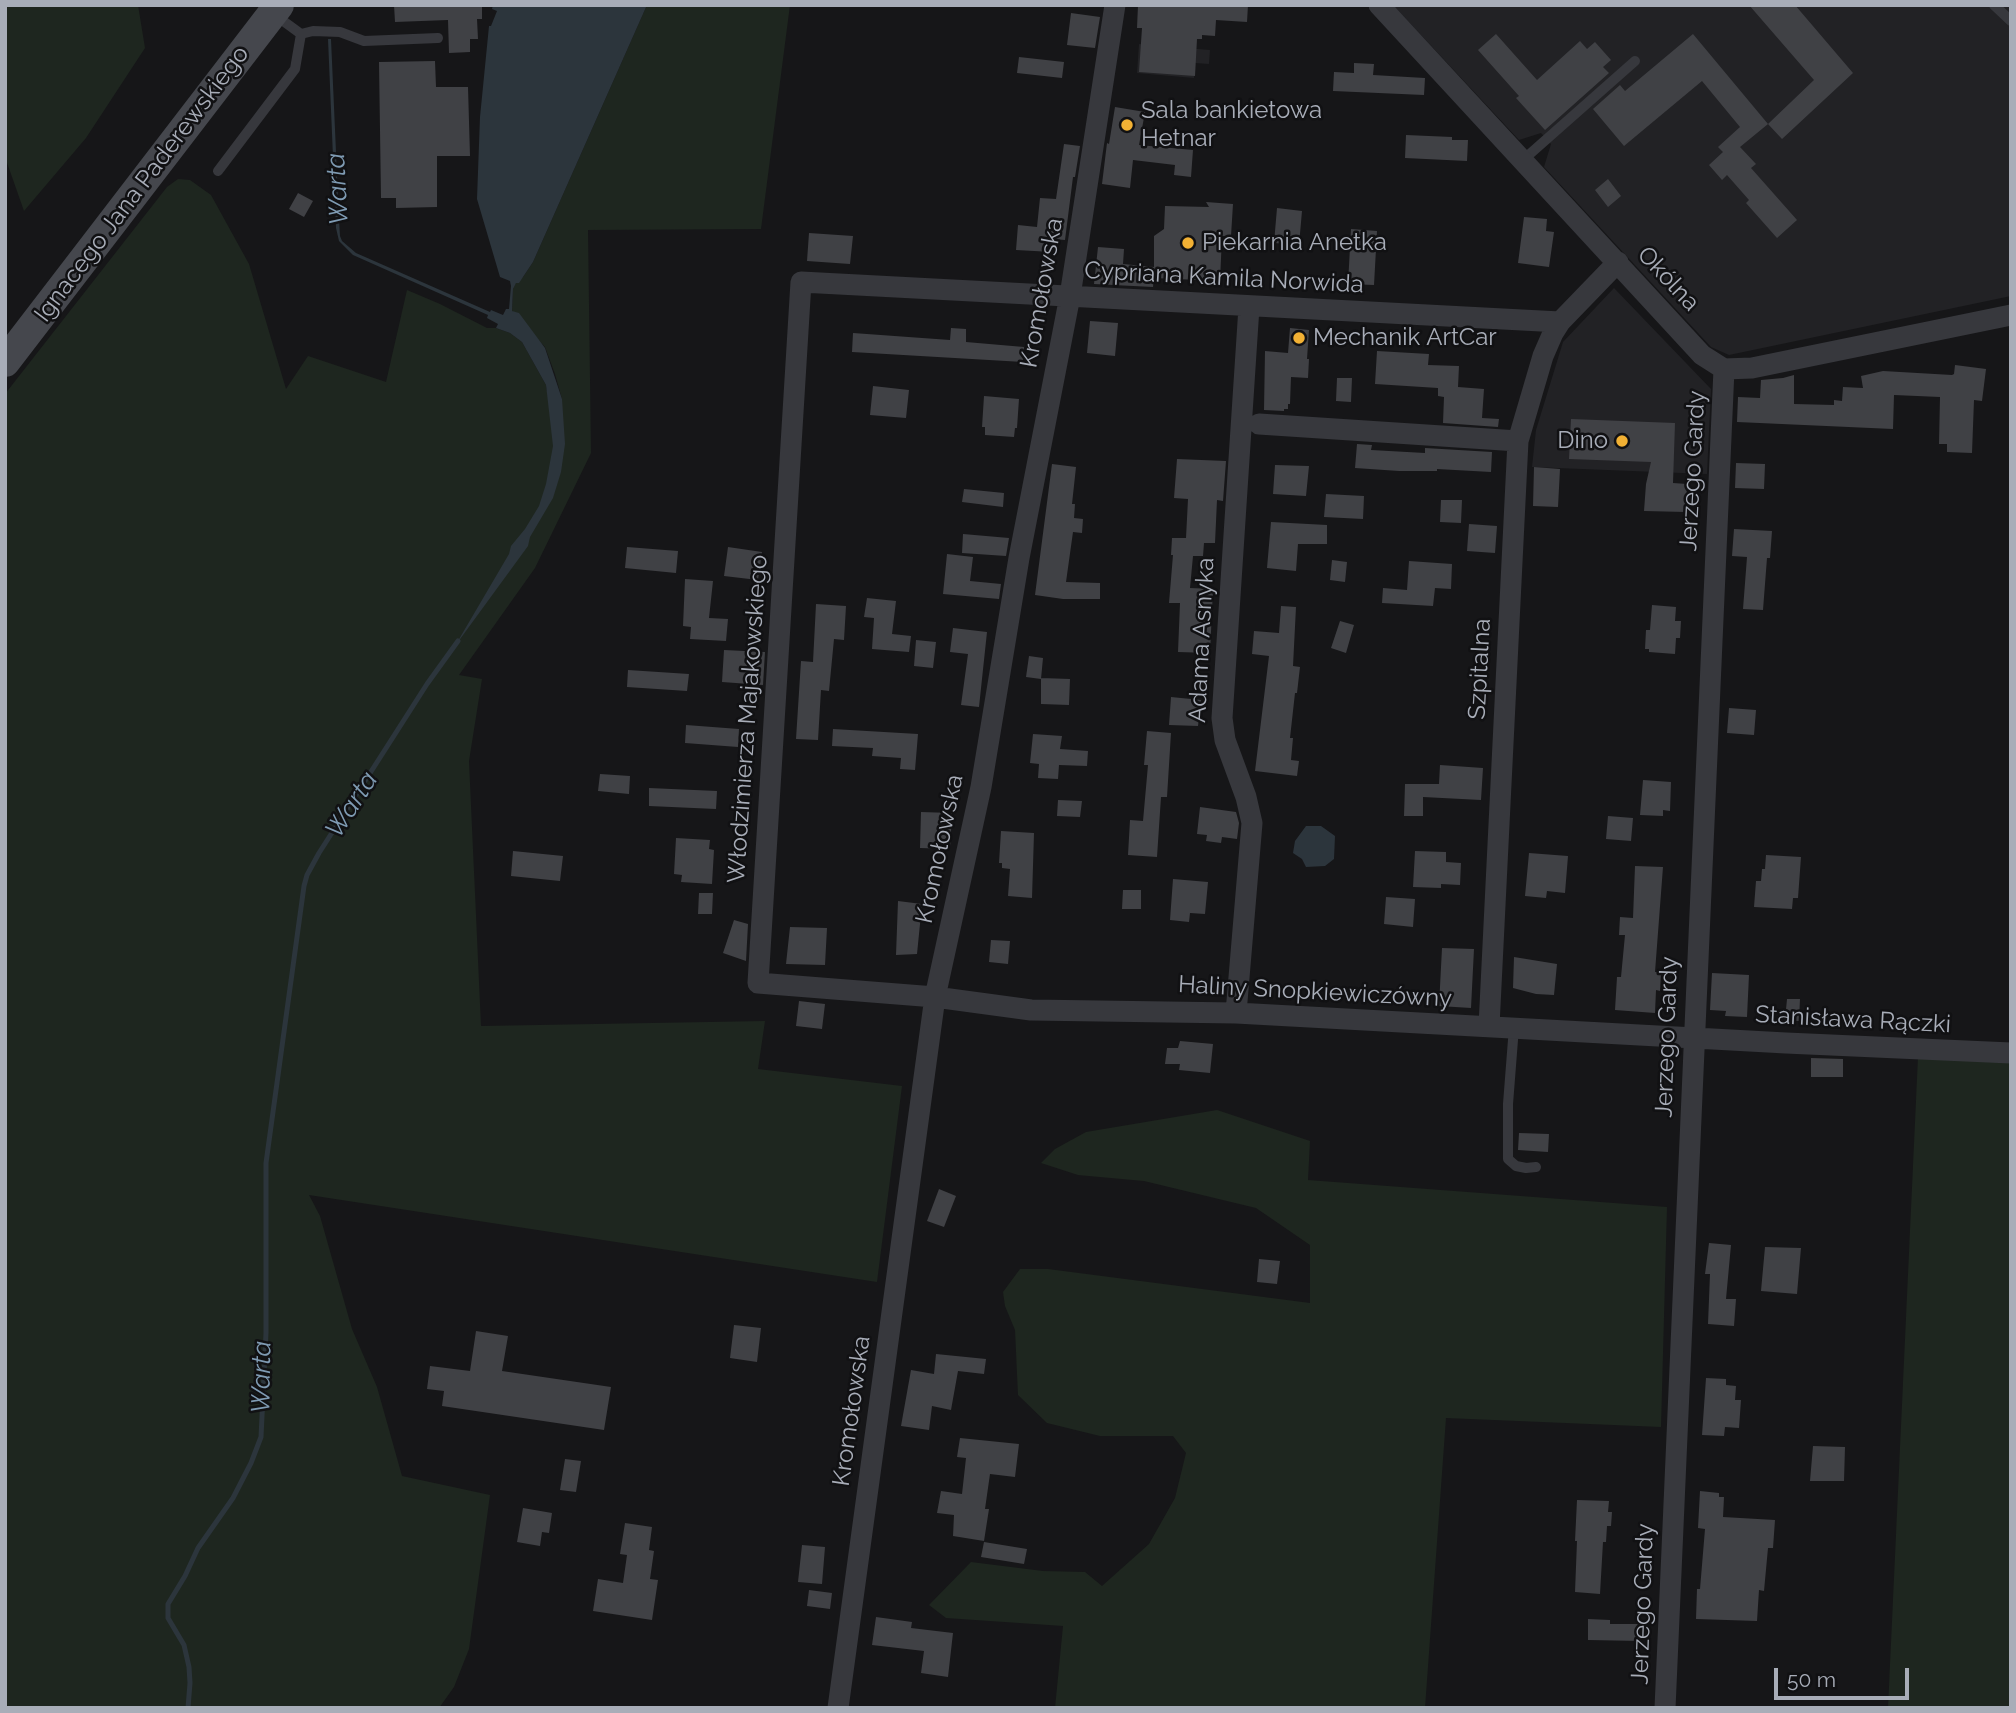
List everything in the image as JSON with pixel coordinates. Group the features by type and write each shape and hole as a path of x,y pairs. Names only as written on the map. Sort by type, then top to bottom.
{"main road":[{"name":"Ignacego Jana Paderewskiego","path":"5,362 276,9"}],"street":[{"name":"Kromołowska","path":"838,1708 934,997 981,786 1019,558 1070,296 1115,5"},
{"name":"Okólna","path":"1380,5 1702,355 1724,369"},
{"name":"Szpitalna","path":"1489,1026 1518,441 1548,343 1560,322 1618,262"},
{"name":"Cypriana Kamila Norwida","path":"801,282 1560,322"},
{"name":"Włodzimierza Majakowskiego","path":"801,282 758,984 934,997"},
{"name":"Adama Asnyka","path":"1236,1013 1252,823 1246,797 1225,740 1222,718 1249,307"},
{"path":"1724,369 1752,368 2011,315"},
{"name":"Jerzego Gardy","path":"1665,1708 1724,369"},
{"path":"1259,425 1518,441"},
{"name":"Haliny Snopkiewiczówny","path":"934,997 1031,1010 1236,1013 1694,1038"},
{"name":"Stanisława Rączki","path":"1694,1038 2011,1053"}],"lane":[{"path":"1994,5 2011,21"},
{"path":"276,9 301,34"},
{"path":"301,34 313,31 340,32 364,41 438,38"},
{"path":"218,171 295,69 301,34"},
{"path":"1523,160 1634,61"},
{"path":"1514,1027 1507,1160 1516,1166 1536,1167"}],"shaded area":[{"path":"5,5 138,5 145,48 86,138 24,211 5,157"},
{"path":"493,5 647,5 533,262 513,289 512,311 519,313 545,348 562,399 565,444 561,472 553,498 530,537 528,546 455,646 509,554 511,546 539,506 553,446 546,385 522,342 510,333 496,328 498,324 487,318 488,315 353,255 339,241 336,228 328,39 331,39 342,241 356,253 490,312 491,310 503,315 506,309 509,309 510,281 500,277 477,199 480,117 489,26 497,11 492,9"},
{"path":"647,5 790,5 761,229 588,230 591,453 535,568 459,675 482,679 469,761 481,1026 765,1021 758,1069 902,1086 877,1282 309,1195 320,1216 352,1329 377,1387 402,1476 490,1495 469,1649 454,1687 439,1708 5,1708 5,394 167,187 178,179 190,180 211,195 249,264 286,389 308,356 386,382 407,290 487,328 510,333 522,342 546,385 550,410 562,399 555,374 545,347 512,311 513,289 533,262"},
{"path":"1393,5 2011,5 2011,296 1729,355 1711,347 1544,167 1551,144 1541,133 1519,140"},
{"path":"1139,44 1210,50 1209,64 1195,63 1194,78 1137,73"},
{"path":"1614,288 1711,389 1707,474 1532,467 1536,430 1563,342"},
{"path":"1306,826 1321,826 1335,836 1334,859 1325,866 1306,867 1302,859 1293,853 1295,841"},
{"path":"1918,1057 2011,1062 2011,1708 1888,1708"},
{"path":"1217,1110 1310,1141 1308,1180 1667,1207 1661,1427 1446,1418 1425,1708 1055,1708 1063,1626 946,1618 929,1605 971,1562 1043,1571 1085,1572 1102,1586 1149,1544 1175,1498 1186,1453 1173,1436 1100,1436 1047,1423 1018,1395 1015,1330 1005,1306 1003,1292 1020,1269 1048,1269 1310,1303 1310,1245 1256,1208 1144,1181 1078,1175 1041,1163 1055,1149 1086,1132"}],"building":[{"path":"394,5 482,5 482,19 477,19 478,39 470,39 470,52 449,53 448,20 395,22"},
{"path":"1138,5 1248,5 1247,22 1216,20 1215,36 1202,35 1202,39 1197,39 1195,76 1139,72 1142,28 1137,28"},
{"path":"1749,5 1795,5 1853,73 1782,139 1768,124 1814,80"},
{"path":"1071,13 1100,17 1095,48 1067,45"},
{"path":"1496,34 1537,80 1580,41 1587,49 1595,42 1611,60 1603,67 1609,73 1545,130 1478,50"},
{"path":"1693,34 1768,124 1740,147 1756,164 1751,168 1797,220 1777,238 1746,203 1749,200 1727,175 1722,180 1709,165 1723,152 1718,147 1740,127 1702,81 1624,146 1593,109 1620,85 1625,91"},
{"path":"1019,57 1064,62 1062,78 1017,73"},
{"path":"435,61 436,87 468,87 470,156 437,156 437,207 396,208 396,198 381,198 379,62"},
{"path":"1354,63 1374,64 1373,75 1425,78 1424,95 1333,91 1334,72 1354,73"},
{"path":"1115,107 1145,112 1139,145 1193,150 1191,177 1174,175 1175,165 1133,160 1130,188 1102,184"},
{"path":"1406,135 1468,140 1467,161 1405,158"},
{"path":"1064,144 1080,146 1065,240 1053,239 1052,252 1016,250 1018,225 1037,227 1040,198 1056,199"},
{"path":"1608,179 1621,196 1608,207 1595,190"},
{"path":"298,193 313,201 304,217 289,209"},
{"path":"1206,202 1233,204 1231,236 1222,236 1220,281 1154,276 1153,287 1094,284 1098,247 1124,249 1123,264 1154,267 1154,236 1164,229 1165,206 1209,207"},
{"path":"1277,208 1302,211 1299,245 1274,243"},
{"path":"1524,217 1547,219 1546,231 1554,232 1549,267 1518,263"},
{"path":"1351,229 1377,231 1374,285 1348,284"},
{"path":"809,233 853,236 850,264 807,261"},
{"path":"1090,321 1118,323 1115,356 1087,353"},
{"path":"951,328 966,329 966,342 1024,347 1023,362 852,352 853,333 950,340"},
{"path":"1290,328 1309,330 1308,378 1291,377 1288,409 1264,410 1265,351 1288,353"},
{"path":"1377,351 1429,354 1428,365 1459,366 1458,387 1484,389 1482,418 1499,419 1498,427 1443,423 1444,397 1438,396 1438,388 1375,384"},
{"path":"1955,365 1986,369 1982,401 1974,400 1972,453 1947,452 1947,444 1939,444 1940,397 1894,395 1893,429 1737,422 1738,397 1760,398 1761,380 1794,375 1794,404 1834,405 1834,400 1842,401 1843,387 1863,388 1861,376 1883,371 1952,375"},
{"path":"1337,378 1352,378 1351,402 1336,401"},
{"path":"873,386 909,390 906,418 870,415"},
{"path":"984,396 1019,399 1014,437 985,435 985,427 982,427"},
{"name":"Dino","path":"1571,419 1675,423 1673,483 1687,484 1686,512 1644,511 1651,462 1569,459"},
{"path":"1357,444 1372,445 1371,450 1425,453 1425,448 1492,452 1491,472 1355,468"},
{"path":"1177,459 1226,461 1223,501 1217,500 1215,543 1204,543 1203,556 1193,556 1190,588 1213,589 1210,653 1178,652 1180,603 1169,603 1172,538 1186,538 1188,499 1174,498"},
{"path":"1736,463 1765,464 1764,489 1735,488"},
{"path":"1052,464 1076,467 1072,504 1075,504 1074,518 1083,519 1082,533 1073,532 1066,582 1100,583 1100,599 1063,599 1035,595"},
{"path":"1275,465 1309,466 1306,496 1273,494"},
{"path":"1534,467 1560,469 1558,507 1533,506"},
{"path":"964,489 1004,493 1003,507 962,502"},
{"path":"1326,494 1364,496 1363,519 1324,517"},
{"path":"1441,500 1462,500 1461,523 1440,522"},
{"path":"1271,522 1327,525 1327,544 1298,544 1296,571 1267,568"},
{"path":"1469,524 1497,526 1495,553 1467,551"},
{"path":"1734,529 1772,531 1763,610 1743,609 1747,557 1732,556"},
{"path":"963,534 1009,538 1006,556 962,553"},
{"path":"627,547 678,551 676,573 625,568"},
{"path":"728,547 762,552 758,580 724,576"},
{"path":"947,554 973,557 970,581 1001,584 999,599 943,594"},
{"path":"1332,560 1347,562 1345,582 1330,580"},
{"path":"1409,561 1452,564 1451,589 1435,588 1433,606 1382,603 1383,588 1407,590"},
{"path":"685,579 713,581 709,618 728,619 726,641 690,639 691,627 683,626"},
{"path":"867,598 896,601 892,634 911,636 909,652 872,649 874,618 864,617"},
{"path":"816,604 846,606 844,640 834,639 829,691 821,690 818,740 796,739 801,661 813,662"},
{"path":"1652,605 1676,607 1675,621 1681,621 1675,654 1649,652 1649,649 1645,649"},
{"path":"1281,606 1296,607 1293,666 1300,667 1290,738 1293,738 1291,760 1299,761 1297,776 1255,771 1269,656 1252,654 1254,631 1279,633"},
{"path":"1340,621 1354,625 1346,653 1331,648"},
{"path":"953,628 987,632 979,707 961,705 968,654 950,652"},
{"path":"916,640 936,642 933,668 914,666"},
{"path":"724,650 765,652 763,685 722,682"},
{"path":"1029,656 1043,658 1041,679 1026,677"},
{"path":"628,670 689,674 687,691 627,687"},
{"path":"1041,678 1070,679 1069,705 1041,704"},
{"path":"1171,697 1201,700 1198,726 1169,725"},
{"path":"1729,708 1756,710 1754,735 1727,733"},
{"path":"686,725 739,729 738,747 685,743"},
{"path":"833,729 918,734 915,770 900,769 901,758 872,756 873,748 832,746"},
{"path":"1147,731 1171,733 1167,797 1161,797 1157,857 1128,855 1130,820 1143,821 1148,765 1144,765"},
{"path":"1033,734 1062,736 1060,749 1088,751 1087,766 1059,765 1058,779 1038,778 1039,764 1030,763"},
{"path":"1440,765 1483,768 1481,800 1423,797 1423,816 1404,816 1405,784 1439,784"},
{"path":"600,774 630,776 629,794 598,791"},
{"path":"1643,780 1671,782 1670,811 1663,810 1663,816 1640,815"},
{"path":"649,788 717,791 716,809 649,806"},
{"path":"1058,800 1082,801 1080,817 1057,816"},
{"path":"1200,807 1236,812 1239,823 1237,839 1222,837 1221,843 1206,841 1207,835 1197,834"},
{"path":"921,812 952,813 950,849 920,848"},
{"path":"1608,816 1633,818 1631,841 1606,839"},
{"path":"1001,831 1034,833 1032,898 1008,896 1010,869 1002,868 1002,863 999,863"},
{"path":"676,838 710,840 709,849 714,850 712,884 681,882 682,875 674,874"},
{"path":"513,851 563,856 560,881 511,876"},
{"path":"1415,851 1446,852 1446,862 1461,863 1460,885 1441,884 1441,888 1413,887"},
{"path":"1529,853 1568,856 1565,893 1547,891 1546,898 1525,896"},
{"path":"1766,855 1801,857 1798,898 1793,898 1792,909 1754,907 1756,881 1761,881"},
{"path":"1635,866 1663,867 1655,972 1661,972 1660,991 1656,990 1655,1013 1615,1010 1617,977 1621,977 1625,935 1619,935 1620,917 1633,918"},
{"path":"1173,879 1208,882 1205,914 1190,913 1189,922 1170,920"},
{"path":"1123,890 1141,890 1141,909 1122,909"},
{"path":"699,893 713,893 712,914 698,914"},
{"path":"1386,897 1415,899 1413,927 1384,924"},
{"path":"898,901 922,904 917,954 896,955"},
{"path":"734,920 748,924 746,961 723,953"},
{"path":"790,927 827,928 825,965 786,964"},
{"path":"991,940 1010,941 1008,964 989,962"},
{"path":"1442,948 1474,949 1471,1008 1439,1006"},
{"path":"1514,957 1557,964 1554,995 1513,988"},
{"path":"1712,973 1749,975 1747,1017 1725,1016 1726,1011 1710,1010"},
{"path":"1787,999 1800,999 1799,1021 1785,1020"},
{"path":"799,1001 825,1004 822,1029 796,1026"},
{"path":"1180,1041 1213,1044 1210,1073 1179,1070 1180,1064 1165,1064 1167,1048 1178,1048"},
{"path":"1811,1058 1843,1059 1843,1077 1811,1077"},
{"path":"1519,1133 1549,1134 1548,1152 1518,1150"},
{"path":"939,1189 956,1196 944,1227 927,1221"},
{"path":"1709,1243 1731,1245 1726,1299 1736,1299 1734,1326 1708,1324 1710,1274 1705,1274"},
{"path":"1765,1247 1801,1248 1797,1294 1761,1291"},
{"path":"1259,1259 1280,1261 1277,1284 1257,1282"},
{"path":"734,1325 761,1328 757,1362 730,1358"},
{"path":"476,1331 508,1336 502,1371 611,1387 604,1430 442,1406 444,1391 427,1389 430,1366 470,1371"},
{"path":"936,1354 986,1359 984,1374 958,1371 951,1410 932,1406 929,1430 901,1426 911,1370 934,1374"},
{"path":"1706,1378 1726,1379 1726,1385 1736,1386 1735,1400 1741,1400 1739,1428 1725,1427 1724,1436 1702,1435"},
{"path":"960,1438 1019,1444 1015,1477 990,1474 985,1509 989,1509 984,1541 953,1536 954,1515 937,1513 941,1491 962,1494 966,1458 957,1457"},
{"path":"1813,1446 1845,1447 1844,1481 1810,1481"},
{"path":"565,1459 581,1461 576,1492 560,1490"},
{"path":"1700,1491 1719,1493 1719,1497 1724,1497 1723,1517 1775,1520 1773,1548 1768,1548 1764,1591 1759,1590 1757,1621 1696,1619 1705,1529 1698,1528"},
{"path":"1577,1500 1609,1501 1608,1512 1612,1512 1611,1526 1607,1526 1606,1542 1603,1542 1600,1594 1575,1592"},
{"path":"523,1508 552,1513 549,1533 542,1532 540,1546 517,1542"},
{"path":"625,1523 652,1527 649,1550 654,1551 650,1579 658,1580 652,1620 593,1611 598,1579 623,1583 627,1555 620,1554"},
{"path":"984,1542 1027,1549 1024,1564 981,1557"},
{"path":"802,1545 825,1547 822,1584 798,1582"},
{"path":"809,1590 832,1593 830,1609 807,1606"},
{"path":"876,1617 912,1622 911,1628 953,1633 948,1677 921,1673 924,1651 872,1645"},
{"path":"1588,1619 1610,1620 1610,1624 1642,1624 1641,1641 1588,1640"}],"waterway":[{"name":"Warta","path":"188,1708 189,1667 184,1645 168,1618 168,1604 198,1548 233,1498 261,1437 266,1333 266,1163 304,886 319,853 427,684 458,641"}],"place":[{"name":"Sala bankietowa Hetnar","path":"1127,125"},
{"name":"Piekarnia Anetka","path":"1188,243"},
{"name":"Mechanik ArtCar","path":"1299,338"},
{"name":"Dino","path":"1622,441"}]}
